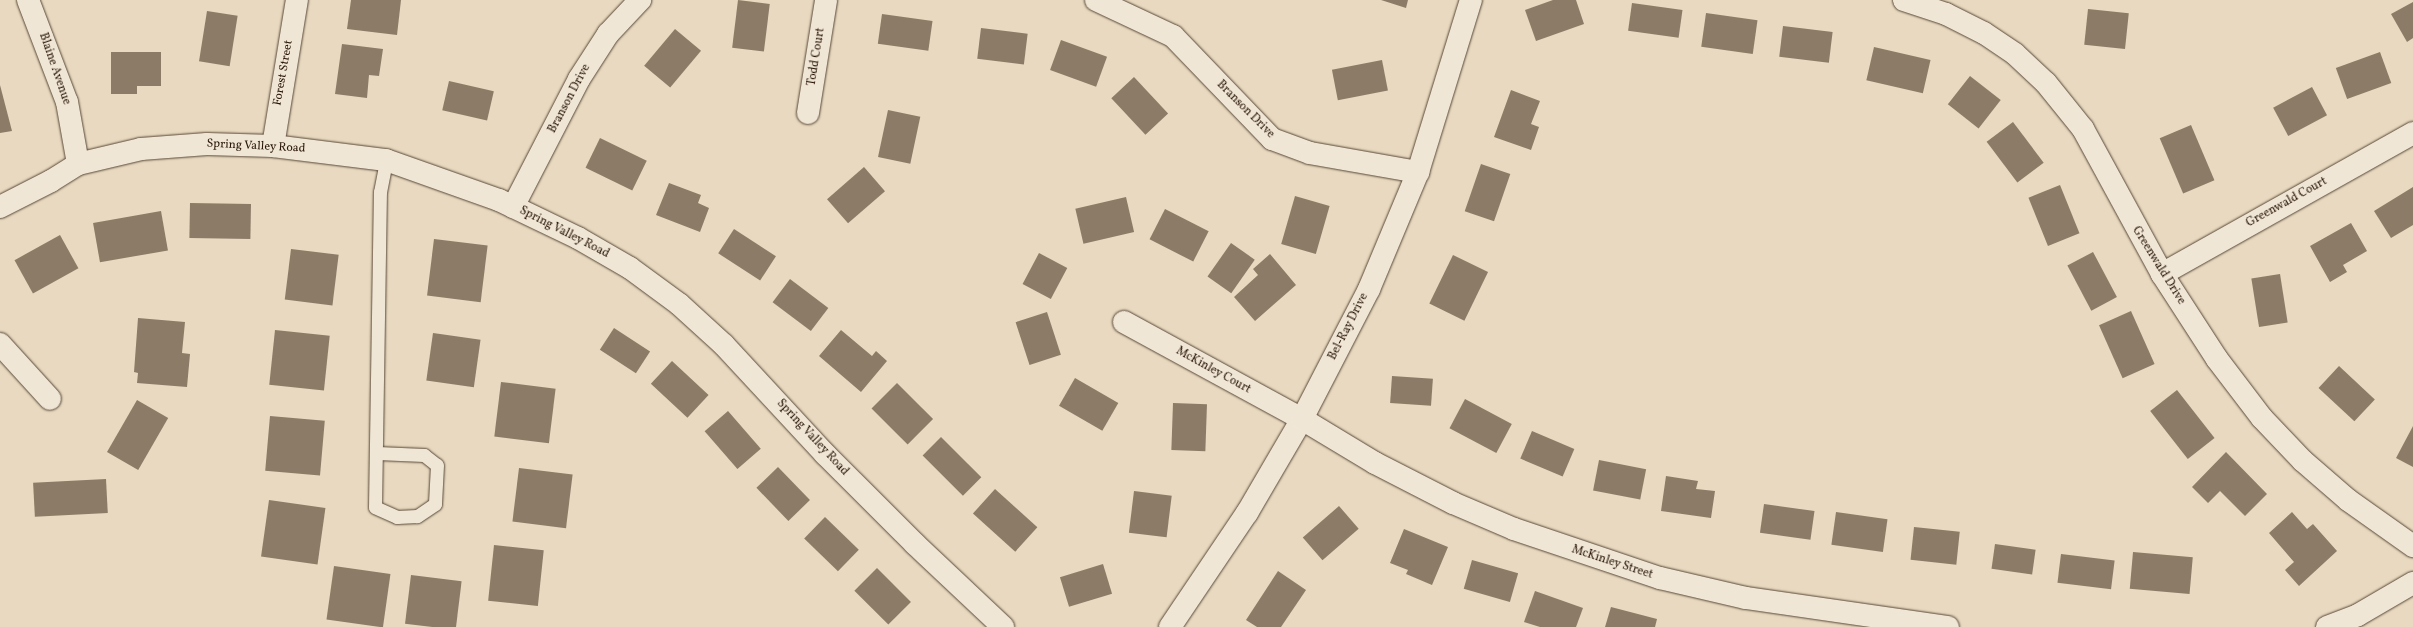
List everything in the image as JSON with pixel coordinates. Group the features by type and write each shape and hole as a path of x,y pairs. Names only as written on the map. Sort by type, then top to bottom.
{"street":[{"name":"Blaine Avenue","path":"28,0 68,102 78,164"},
{"name":"Forest Street","path":"273,146 296,0"},
{"name":"Branson Drive","path":"513,207 579,78 608,34 640,0"},
{"name":"Todd Court","path":"808,113 826,0"},
{"name":"Branson Drive","path":"1096,0 1134,7 1173,36 1272,139 1310,153 1418,172"},
{"name":"Bel-Ray Drive","path":"1170,627 1247,513 1302,419 1369,289 1418,172 1471,0"},
{"name":"Greenwald Drive","path":"1904,0 1946,14 1984,33 2015,54 2046,83 2083,128 2162,274 2217,359 2267,423 2302,461 2348,500 2413,546"},
{"name":"Greenwald Court","path":"2162,274 2413,133"},
{"name":"Spring Valley Road","path":"0,207 51,181 78,164 141,149 207,144 273,146 386,160 513,207 578,238 630,268 679,304 724,345 825,454 915,544 1004,627"},
{"name":"McKinley Court","path":"1124,322 1302,419"},
{"path":"0,344 50,399"},
{"name":"McKinley Street","path":"1302,419 1374,463 1453,503 1597,559 1746,598 1948,627"},
{"path":"2327,627 2358,615 2413,583"}],"lane":[{"path":"377,453 424,456 437,465 435,504 417,516 397,517 375,508 380,192 386,160"}],"building":[{"path":"351,0 401,0 397,35 347,29"},
{"path":"738,0 770,4 764,52 732,48"},
{"path":"1381,0 1408,0 1406,8"},
{"path":"1553,0 1576,0 1584,24 1536,41 1525,10"},
{"path":"2413,2 2413,38 2407,42 2391,14"},
{"path":"1632,3 1683,10 1679,38 1628,31"},
{"path":"2088,9 2129,13 2125,49 2084,45"},
{"path":"207,11 238,16 230,66 199,61"},
{"path":"1706,13 1757,20 1753,54 1701,47"},
{"path":"882,14 933,21 928,51 878,44"},
{"path":"1783,26 1833,32 1829,63 1779,57"},
{"path":"981,28 1028,34 1024,64 977,59"},
{"path":"675,29 701,51 670,88 644,66"},
{"path":"1061,40 1107,57 1096,87 1050,70"},
{"path":"342,44 383,49 379,76 369,75 367,98 335,94"},
{"path":"1874,47 1931,60 1923,93 1866,80"},
{"path":"111,52 161,52 161,86 137,86 137,94 111,94"},
{"path":"2380,52 2391,83 2347,99 2336,68"},
{"path":"1382,60 1388,90 1338,100 1332,70"},
{"path":"1970,76 2001,100 1979,128 1948,104"},
{"path":"1134,77 1168,114 1145,135 1111,98"},
{"path":"449,81 494,91 487,121 442,110"},
{"path":"0,85 12,131 0,133"},
{"path":"2312,87 2327,115 2288,136 2273,108"},
{"path":"1511,90 1540,101 1531,124 1539,127 1531,150 1494,137"},
{"path":"888,110 920,117 910,164 878,157"},
{"path":"2013,122 2044,163 2017,183 1987,142"},
{"path":"2191,125 2214,180 2183,194 2160,138"},
{"path":"600,138 647,161 632,190 586,168"},
{"path":"1481,164 1510,174 1494,221 1465,211"},
{"path":"864,167 885,191 848,223 827,199"},
{"path":"669,183 701,195 698,203 709,208 700,232 656,215"},
{"path":"2060,185 2079,233 2048,246 2028,198"},
{"path":"2413,187 2413,225 2391,238 2374,211"},
{"path":"1295,196 1330,206 1316,254 1281,244"},
{"path":"1126,197 1134,232 1083,244 1075,209"},
{"path":"190,203 251,204 250,239 189,238"},
{"path":"1165,209 1209,231 1193,262 1150,239"},
{"path":"161,211 168,250 100,262 93,223"},
{"path":"2351,223 2367,251 2343,265 2347,272 2330,282 2310,246"},
{"path":"734,229 776,256 760,281 718,253"},
{"path":"60,235 78,268 33,293 15,260"},
{"path":"434,239 488,246 481,302 427,296"},
{"path":"1231,243 1255,260 1231,293 1207,277"},
{"path":"291,249 339,255 332,305 285,300"},
{"path":"2093,252 2117,297 2091,311 2067,266"},
{"path":"1039,253 1067,268 1051,299 1023,284"},
{"path":"1270,254 1296,285 1255,321 1234,297 1258,275 1253,269"},
{"path":"1453,255 1488,272 1464,321 1429,304"},
{"path":"2280,274 2288,322 2259,327 2251,279"},
{"path":"790,279 828,308 811,331 773,302"},
{"path":"2131,311 2155,364 2123,378 2099,325"},
{"path":"1047,312 1061,355 1030,365 1016,322"},
{"path":"138,318 185,322 182,353 190,354 187,387 137,383 138,373 134,372"},
{"path":"614,328 650,351 636,373 600,350"},
{"path":"275,330 330,336 324,390 269,385"},
{"path":"841,330 872,356 876,351 887,361 861,392 819,356"},
{"path":"433,333 481,340 474,387 426,381"},
{"path":"672,361 709,395 687,418 651,384"},
{"path":"2339,366 2375,399 2354,421 2319,388"},
{"path":"1392,376 1433,379 1431,406 1390,403"},
{"path":"1075,378 1118,403 1102,431 1059,406"},
{"path":"501,382 556,389 549,443 494,437"},
{"path":"897,383 933,419 908,445 872,408"},
{"path":"2177,390 2215,438 2188,459 2150,411"},
{"path":"1465,399 1512,424 1496,453 1450,428"},
{"path":"137,400 168,418 138,470 107,452"},
{"path":"1173,403 1207,404 1205,451 1171,450"},
{"path":"728,411 761,449 737,469 705,431"},
{"path":"270,416 325,421 320,476 265,471"},
{"path":"2413,426 2413,467 2396,458"},
{"path":"1532,431 1574,449 1563,477 1520,459"},
{"path":"941,437 981,477 963,496 923,455"},
{"path":"2226,452 2267,494 2245,516 2220,491 2208,503 2192,487"},
{"path":"1599,460 1646,469 1640,500 1593,490"},
{"path":"778,467 810,500 788,521 756,488"},
{"path":"519,468 573,475 566,528 512,522"},
{"path":"1666,476 1698,481 1696,489 1715,491 1711,518 1661,511"},
{"path":"106,479 108,513 35,517 33,483"},
{"path":"995,489 1037,527 1015,552 973,514"},
{"path":"1134,491 1172,496 1167,537 1129,533"},
{"path":"269,500 325,508 318,564 261,556"},
{"path":"1764,504 1815,511 1810,540 1760,533"},
{"path":"1339,506 1359,529 1322,560 1303,537"},
{"path":"1836,512 1887,519 1883,552 1831,545"},
{"path":"2292,512 2307,529 2313,524 2337,551 2299,586 2285,570 2294,562 2269,533"},
{"path":"825,517 859,550 838,571 804,539"},
{"path":"1914,527 1960,532 1956,565 1911,560"},
{"path":"1404,529 1448,547 1432,585 1406,574 1408,570 1390,563"},
{"path":"1995,544 2036,550 2032,574 1992,569"},
{"path":"494,545 544,550 538,606 488,601"},
{"path":"2133,552 2193,557 2190,594 2130,589"},
{"path":"2061,554 2115,561 2111,589 2057,583"},
{"path":"1472,560 1518,573 1510,602 1464,589"},
{"path":"1103,564 1112,594 1069,607 1060,577"},
{"path":"334,566 390,574 383,627 326,619"},
{"path":"877,568 911,602 888,625 854,591"},
{"path":"1278,571 1306,590 1281,627 1257,627 1246,620"},
{"path":"411,575 462,581 456,627 432,627 405,624"},
{"path":"1535,591 1583,608 1576,627 1540,627 1524,622"},
{"path":"1611,607 1657,619 1655,627 1605,627"}]}
